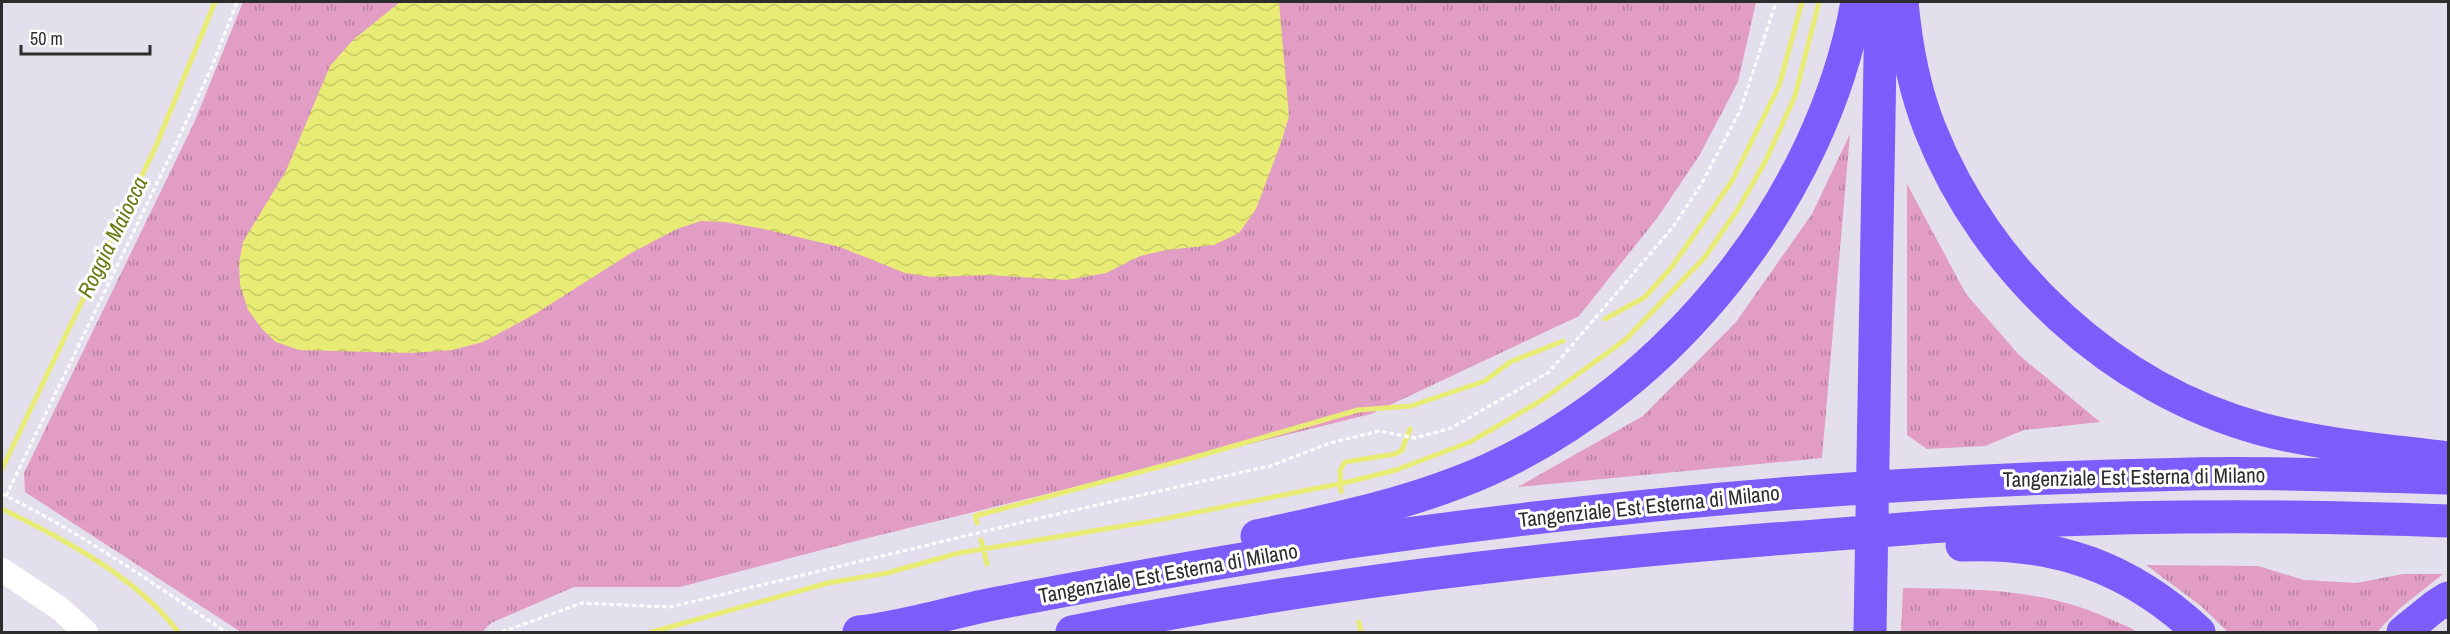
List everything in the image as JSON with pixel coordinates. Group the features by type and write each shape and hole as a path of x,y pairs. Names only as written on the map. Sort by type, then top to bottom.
{"highway":[{"path":"988,605 1018,585 1059,571 1318,523 1386,507 1442,489 1490,469 1544,439 1592,408 1637,374 1680,335 1749,251 1784,196 1811,145 1840,70 1857,2"},
{"path":"1870,633 1881,2"},
{"path":"1902,2 1906,42 1916,86 1929,128 1948,171 1971,212 2002,253 2060,318 2128,369 2168,392 2211,412 2260,429 2322,442 2448,458"},
{"name":"Tangenziale Est Esterna di Milano","path":"859,633 988,605 1194,566 1503,521 1802,491 1920,483 2195,473 2448,478"},
{"name":"Tangenziale Est Esterna di Milano","path":"1072,633 1310,590 1492,565 1652,549 1975,524 2061,520 2267,517 2448,520"},
{"path":"1652,549 1816,552 1994,544 2034,548 2111,570 2142,586 2176,611 2199,633"},
{"path":"2403,633 2448,598"}],"street":[{"path":"2,570 59,608 86,633"}],"path":[{"path":"6,496 211,69 237,2"},
{"path":"502,633 582,603 670,607 1028,520 1270,466 1330,443 1379,431 1415,438 1451,428 1549,372 1673,227 1702,183 1740,111 1776,2"},
{"path":"2,494 90,543 226,633"}],"green space":[{"path":"243,2 1756,2 1738,82 1699,156 1658,217 1579,316 1371,414 856,541 680,587 574,587 491,623 482,632 241,632 25,492 24,473 194,123"},
{"path":"1850,134 1822,458 1518,487 1643,416 1736,322 1812,214"},
{"path":"1907,184 1966,294 2019,355 2100,422 2024,430 1985,446 1927,449 1907,435"},
{"path":"2146,565 2258,566 2304,580 2356,583 2403,574 2443,574 2399,609 2377,632 2228,632 2201,606"},
{"path":"1903,588 1982,590 2033,596 2083,608 2137,632 1901,632"}],"water":[{"path":"400,2 1279,2 1289,116 1256,209 1239,233 1214,245 1166,250 1140,256 1106,273 1067,280 988,275 932,277 905,273 840,247 764,229 725,222 701,221 677,229 631,253 535,314 483,342 452,350 410,353 299,350 276,342 262,329 248,310 240,285 239,263 243,242 286,171 330,66 353,40"}],"waterway":[{"name":"Roggia Maiocca","path":"2,469 156,146 215,2"},
{"path":"1605,319 1645,297 1671,268 1732,181 1779,86 1802,2"},
{"path":"652,632 828,583 887,573 959,553 1153,521 1348,482 1396,470 1470,442 1542,400 1625,340 1705,257 1738,209 1765,162 1795,96 1819,2"},
{"path":"977,523 975,516 1192,458 1358,410 1411,406 1485,381 1510,362 1563,341"},
{"path":"1341,492 1340,470 1345,462 1395,454 1402,450 1410,429"},
{"path":"2,509 74,546 121,577 161,612 178,632"},
{"path":"981,540 987,564"},
{"path":"1359,622 1361,632"}]}
